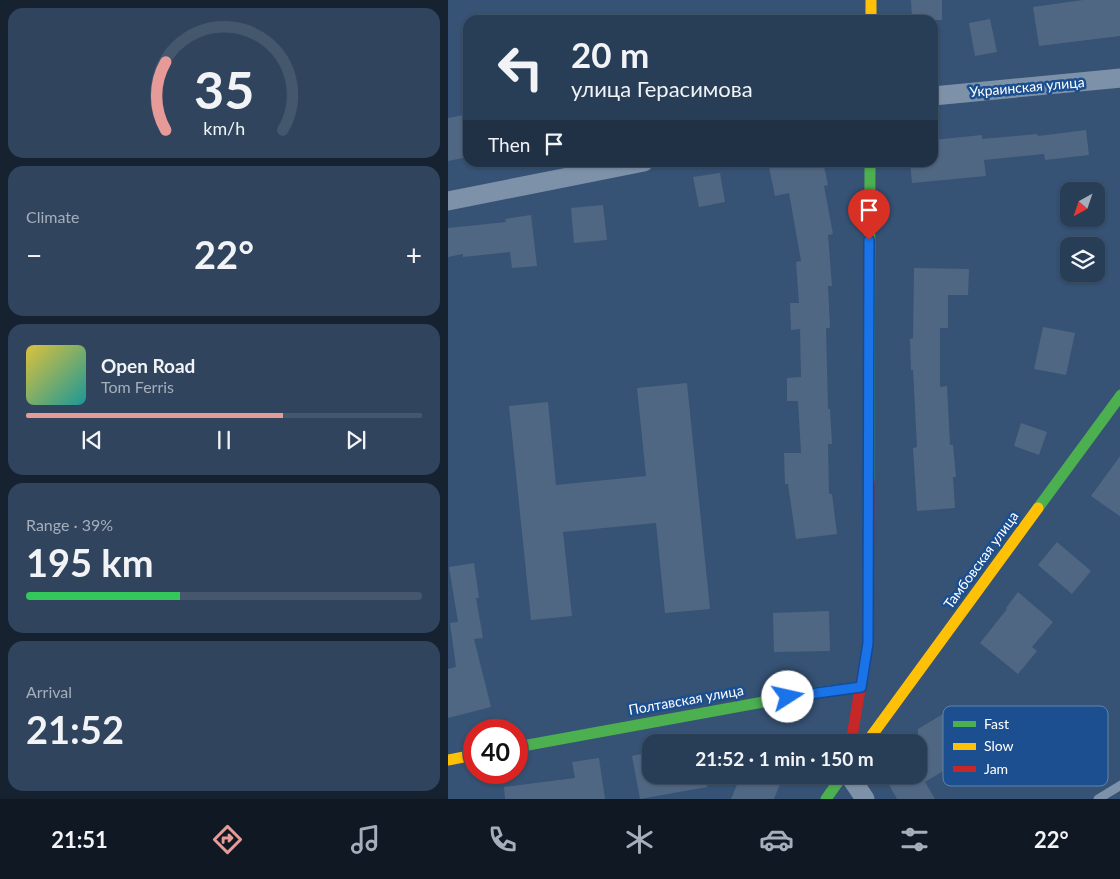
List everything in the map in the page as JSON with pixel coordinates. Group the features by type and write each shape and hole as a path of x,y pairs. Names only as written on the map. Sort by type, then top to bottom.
{"main road":[{"path":"871,15 872,0"},
{"path":"852,734 868,643 870,167"},
{"name":"Тамбовская улица","path":"873,734 1120,395"},
{"name":"Полтавская улица","path":"528,745 807,694 861,687"},
{"path":"448,760 463,757"},
{"path":"826,799 837,784"}],"street":[{"name":"Украинская улица","path":"938,96 1120,78"},
{"path":"448,201 619,167"},
{"path":"855,784 865,799"}],"lane":[{"path":"1098,799 1120,785"}],"building":[{"path":"911,0 942,0 942,20 938,20 938,15 912,15"},
{"path":"1083,0 1121,0 1121,36 1039,46 1033,7"},
{"path":"990,19 997,52 975,56 969,23"},
{"path":"463,115 463,158 448,161 448,118"},
{"path":"1086,130 1089,155 1045,160 1044,154 984,160 986,176 912,183 910,167 938,167 938,139 982,135 982,139 1037,134 1038,136"},
{"path":"769,167 824,167 828,185 824,186 833,234 828,235 832,286 828,286 830,328 826,328 828,409 830,409 832,444 828,444 829,494 832,494 837,534 796,539 788,484 785,484 784,453 801,453 798,401 787,401 787,378 801,377 800,329 791,330 790,303 799,303 796,262 801,261 789,193 775,196"},
{"path":"720,173 725,202 699,207 693,177"},
{"path":"603,205 607,240 574,243 571,208"},
{"path":"531,215 537,266 512,268 510,252 463,257 463,254 448,257 448,228 506,222 505,219"},
{"path":"914,268 969,269 968,295 948,295 948,328 940,328 940,387 947,386 950,445 953,445 956,477 953,477 955,508 917,511 913,448 917,447 910,339 913,338"},
{"path":"1043,327 1075,333 1066,375 1034,369"},
{"path":"687,383 710,609 665,613 656,523 563,532 572,616 531,620 509,406 548,402 556,485 646,476 637,388"},
{"path":"1021,423 1047,432 1039,455 1014,446"},
{"path":"1121,455 1121,517 1091,496"},
{"path":"1057,542 1091,571 1072,594 1038,565"},
{"path":"474,563 479,598 476,598 483,638 474,639 491,707 448,718 448,669 456,667 450,623 458,622 449,567"},
{"path":"1018,592 1053,622 1032,647 1037,651 1018,674 980,643"},
{"path":"829,611 830,651 774,652 773,613"},
{"path":"943,714 943,771 927,781 927,734 918,734 918,729"},
{"path":"642,754 642,784 706,784 707,787 640,799 632,756"},
{"path":"599,758 605,799 505,799 504,787 575,778 572,762"},
{"path":"737,784 780,784 774,799 731,799"},
{"path":"889,784 926,784 935,799 897,799"}],"traffic: fast":[{"path":"869,481 870,167"},
{"path":"1038,508 1121,395"},
{"path":"528,745 807,694 861,687"},
{"path":"826,799 837,784"}],"traffic: slow":[{"path":"871,0 871,15"},
{"path":"873,734 1038,508"},
{"path":"448,760 463,757"}],"traffic: jam":[{"path":"852,734 868,643 869,481"}],"route":[{"path":"788,697 861,687 868,643 869,240"}]}
